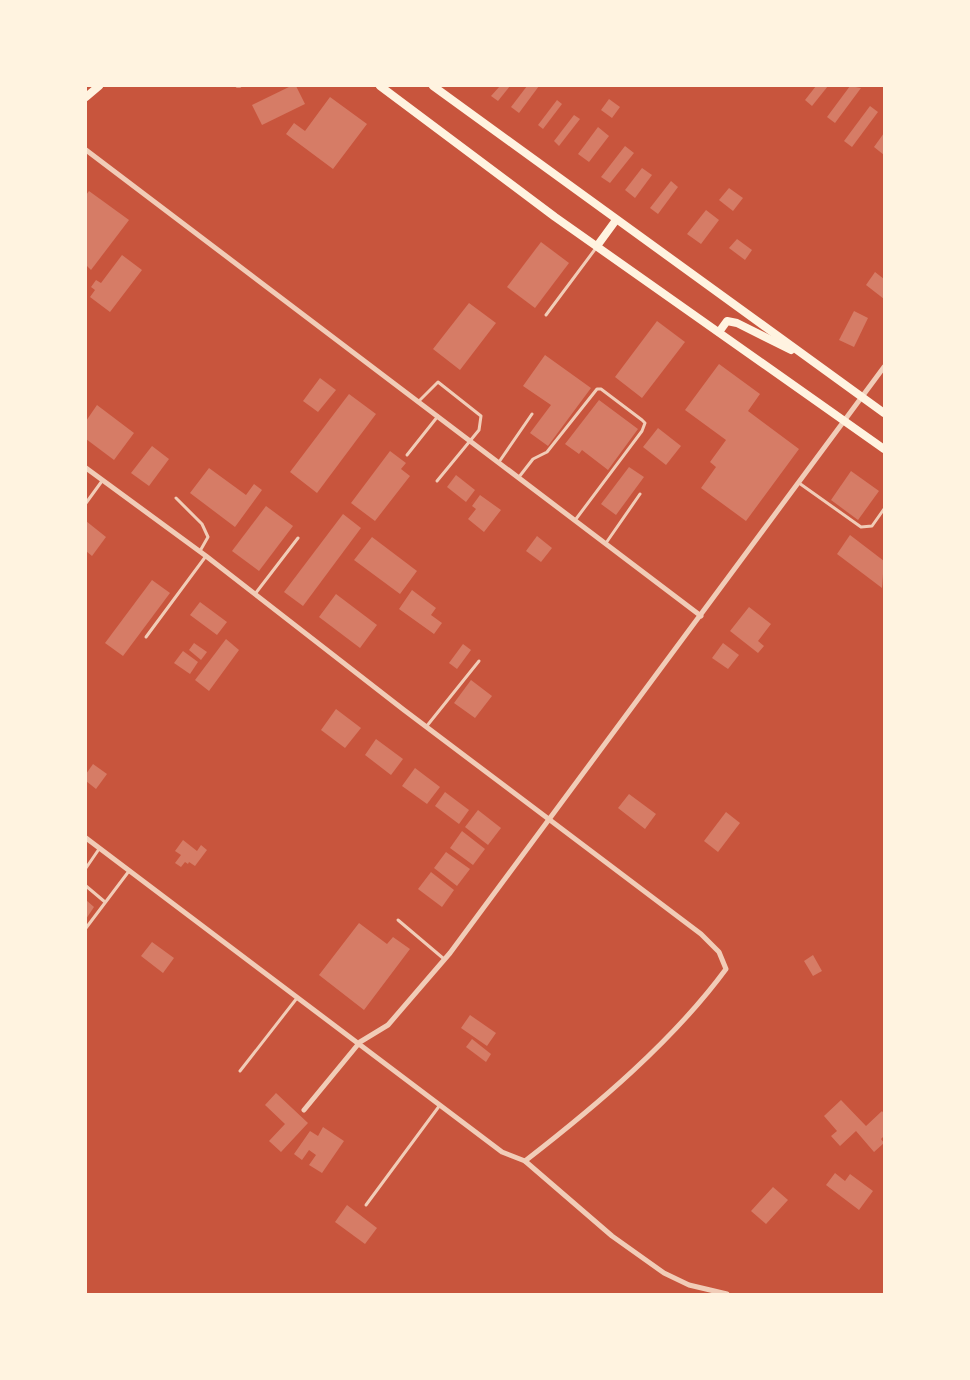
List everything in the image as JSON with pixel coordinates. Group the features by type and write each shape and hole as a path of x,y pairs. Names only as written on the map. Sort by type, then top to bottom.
{"main road":[{"path":"86,97 99,86"},
{"path":"380,86 597,246 885,450"},
{"path":"433,86 885,413"},
{"path":"597,246 616,220"},
{"path":"719,332 727,321 737,323 813,361"}],"street":[{"path":"86,150 576,519 701,616"},
{"path":"304,1110 360,1042 388,1025 444,959 885,367"},
{"path":"86,468 200,551 426,727 700,934 719,952 726,969 676,1028 579,1119 525,1161"},
{"path":"86,838 360,1042 502,1152 525,1161 612,1236 664,1274 689,1285 727,1294"}],"lane":[{"path":"546,315 597,246"},
{"path":"418,402 438,382 468,403 481,416 479,430 437,482"},
{"path":"519,477 533,459 547,452 597,389 642,420 642,431 576,519"},
{"path":"499,462 532,414"},
{"path":"407,455 438,416"},
{"path":"86,502 102,481"},
{"path":"799,483 861,527 872,526 885,509"},
{"path":"606,543 640,494"},
{"path":"176,498 202,524 208,537 200,551"},
{"path":"255,594 298,538"},
{"path":"146,637 206,556"},
{"path":"426,727 479,661"},
{"path":"86,868 99,849"},
{"path":"86,928 129,871"},
{"path":"86,886 105,902"},
{"path":"398,920 444,959"},
{"path":"240,1071 298,997"},
{"path":"366,1205 441,1104"}],"building":[{"path":"291,86 296,86 305,104 262,125 252,105"},
{"path":"500,86 510,86 498,101 491,96"},
{"path":"527,86 539,86 519,113 511,107"},
{"path":"816,86 828,86 812,106 805,100"},
{"path":"850,86 861,88 835,123 827,117"},
{"path":"330,97 367,124 333,169 286,134 294,123 305,131"},
{"path":"609,99 620,107 612,118 601,110"},
{"path":"557,100 562,104 543,129 538,125"},
{"path":"870,106 878,112 852,147 844,141"},
{"path":"574,115 580,119 559,146 554,141"},
{"path":"598,127 609,136 589,162 578,154"},
{"path":"884,133 884,155 874,147"},
{"path":"625,146 634,153 610,183 601,177"},
{"path":"642,168 652,175 635,198 625,190"},
{"path":"671,181 678,187 658,214 650,208"},
{"path":"729,188 743,198 733,211 719,200"},
{"path":"89,191 129,220 91,270 86,265 86,195"},
{"path":"706,210 719,220 701,244 687,234"},
{"path":"737,239 752,250 745,260 729,248"},
{"path":"541,242 569,263 535,308 507,287"},
{"path":"122,255 142,270 110,312 90,297 95,290 91,287 96,280 101,283"},
{"path":"875,272 884,279 884,299 866,285"},
{"path":"469,303 496,323 460,370 433,349"},
{"path":"854,311 868,318 854,347 839,340"},
{"path":"657,321 685,342 642,398 615,377"},
{"path":"545,355 591,388 548,446 530,433 551,405 523,386"},
{"path":"719,364 760,394 748,411 799,449 746,521 701,488 716,467 710,462 726,440 685,410"},
{"path":"320,378 336,390 318,412 303,401"},
{"path":"349,394 376,414 317,493 290,472"},
{"path":"599,400 638,429 608,470 582,450 579,454 565,444"},
{"path":"97,405 134,433 114,460 86,439 86,421"},
{"path":"658,428 681,446 666,465 643,447"},
{"path":"152,446 169,459 149,486 131,473"},
{"path":"390,451 406,463 401,469 410,476 375,521 351,503"},
{"path":"629,467 644,477 616,515 601,504"},
{"path":"209,468 246,495 254,484 262,490 235,527 190,493"},
{"path":"851,471 879,491 858,520 831,500"},
{"path":"456,475 475,490 466,502 447,487"},
{"path":"480,495 501,510 484,532 468,519 476,509 472,506"},
{"path":"266,506 293,526 259,571 232,551"},
{"path":"343,514 361,528 303,606 284,592"},
{"path":"86,521 106,537 92,556 86,551"},
{"path":"850,535 884,561 882,588 837,554"},
{"path":"537,536 552,548 541,562 526,551"},
{"path":"372,537 417,571 400,594 354,560"},
{"path":"152,580 170,593 123,656 105,643"},
{"path":"412,590 436,608 431,615 442,623 434,634 399,609"},
{"path":"336,594 377,625 360,648 319,617"},
{"path":"200,602 227,622 217,635 190,615"},
{"path":"749,607 771,624 758,641 764,646 758,653 730,631"},
{"path":"226,639 239,650 209,691 195,680"},
{"path":"194,643 207,652 201,660 189,650"},
{"path":"723,643 739,655 728,669 712,658"},
{"path":"463,644 471,650 457,669 449,663"},
{"path":"183,651 198,662 190,674 174,663"},
{"path":"471,680 492,696 475,718 454,703"},
{"path":"336,709 361,728 345,748 321,730"},
{"path":"376,739 403,759 391,775 365,755"},
{"path":"93,764 107,774 96,789 86,781 86,774"},
{"path":"415,768 440,787 427,804 402,786"},
{"path":"445,792 469,810 459,824 435,806"},
{"path":"629,794 656,814 645,829 618,808"},
{"path":"478,810 501,828 488,845 465,827"},
{"path":"726,812 740,823 718,852 704,841"},
{"path":"462,831 485,849 473,865 450,848"},
{"path":"183,840 197,851 201,845 207,850 195,866 185,862 181,867 175,863 181,855 175,851"},
{"path":"446,852 470,869 457,886 434,868"},
{"path":"431,872 454,890 442,907 418,889"},
{"path":"86,900 94,907 86,919"},
{"path":"359,923 387,944 393,937 410,949 364,1010 319,975"},
{"path":"152,942 174,958 163,973 141,956"},
{"path":"813,955 822,971 813,976 804,961"},
{"path":"470,1015 496,1033 487,1046 461,1028"},
{"path":"472,1039 491,1054 486,1062 466,1047"},
{"path":"276,1093 308,1123 281,1152 269,1141 285,1124 265,1105"},
{"path":"841,1100 866,1126 882,1111 884,1114 884,1136 881,1139 884,1143 874,1152 856,1131 840,1146 831,1136 837,1131 824,1116"},
{"path":"323,1127 344,1141 322,1173 309,1165 316,1155 309,1150 302,1160 294,1154 310,1131 318,1136"},
{"path":"835,1173 845,1181 850,1174 873,1191 859,1210 826,1185"},
{"path":"773,1187 788,1200 766,1224 751,1211"},
{"path":"347,1205 377,1228 365,1244 335,1222"}]}
